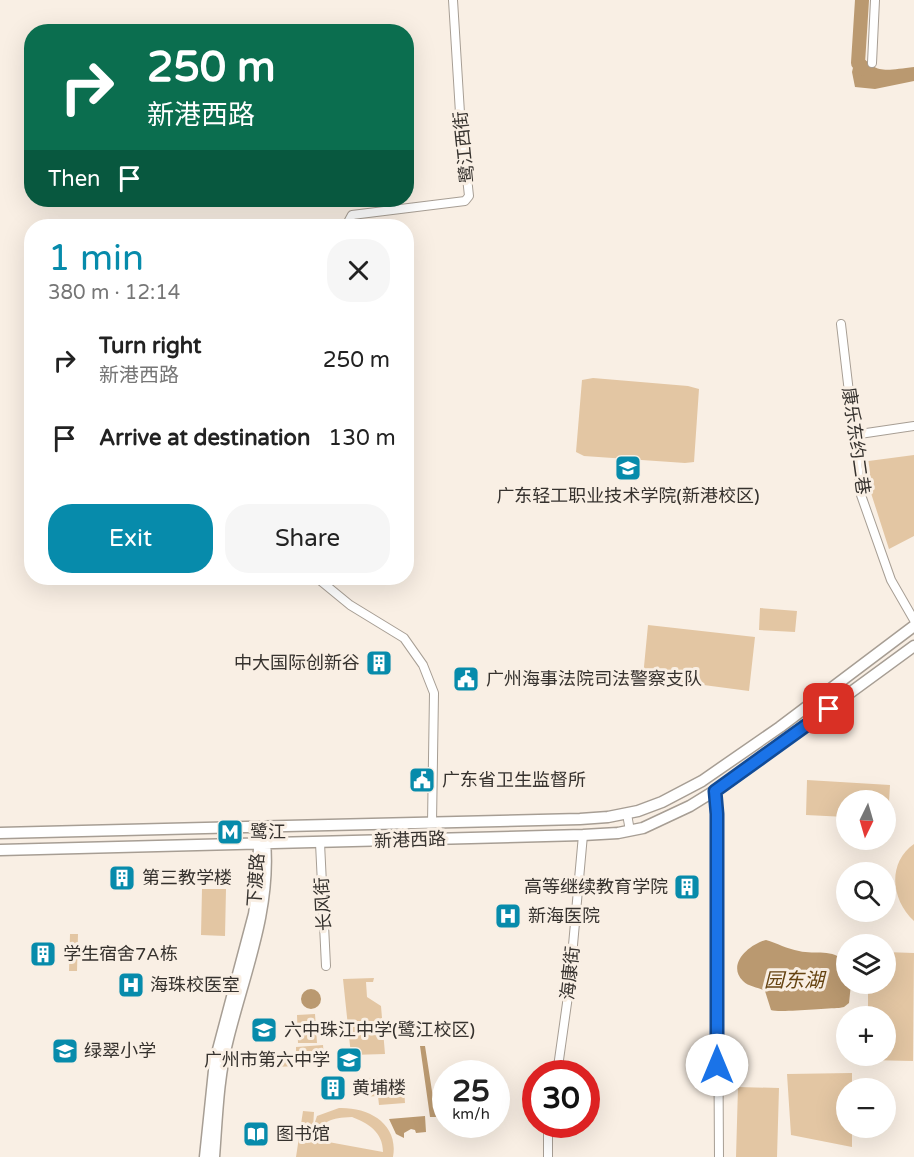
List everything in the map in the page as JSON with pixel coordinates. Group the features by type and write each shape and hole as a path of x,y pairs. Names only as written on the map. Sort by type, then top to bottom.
{"main road":[{"name":"新港西路","path":"0,833 580,819 627,814 662,802 702,781 914,626"},
{"name":"新港西路","path":"0,850 320,843 584,835 630,831 665,819 715,791 914,646"},
{"path":"220,827 221,844"},
{"name":"下渡路","path":"215,1092 217,1051 254,914 262,827"},
{"path":"205,1157 215,1092"},
{"path":"214,1157 215,1092"}],"street":[{"name":"鹭江西街","path":"350,219 352,215 465,201 469,196 460,113 453,0"},
{"path":"872,63 875,0"},
{"name":"康乐东约二巷","path":"841,324 861,495 891,580 914,620"},
{"path":"853,435 914,426"},
{"path":"326,585 350,605 404,638 423,665 434,693 432,823"},
{"path":"783,724 792,736"},
{"path":"715,791 719,1157"},
{"path":"627,814 630,831"},
{"path":"281,826 282,843"},
{"name":"海康街","path":"559,1060 569,989 584,835"},
{"name":"长风街","path":"320,843 326,966"},
{"path":"548,1138 548,1157"}],"shaded area":[{"path":"593,378 688,386 699,389 694,462 584,456 576,452 582,380"},
{"path":"914,455 914,536 889,549 861,462"},
{"path":"760,608 797,611 795,632 759,630"},
{"path":"648,625 755,637 749,691 643,677"},
{"path":"807,780 890,785 890,790 836,790 836,816 806,815"},
{"path":"914,844 914,921 900,903 896,887 896,871 905,852"},
{"path":"202,889 226,889 225,936 201,935"},
{"path":"70,934 78,934 77,971 69,971"},
{"path":"896,952 914,953 913,1061 896,1061 896,1006 868,1006 868,994 896,994"},
{"path":"374,978 373,982 366,982 367,997 381,1006 385,1054 351,1055 343,979"},
{"path":"315,1014 317,1043 298,1043 297,1015"},
{"path":"323,1045 324,1059 296,1061 296,1066 277,1067 276,1055 296,1054 296,1047"},
{"path":"852,1073 852,1078 836,1078 836,1138 852,1138 852,1147 791,1135 787,1074"},
{"path":"377,1077 378,1085 384,1085 384,1082 388,1081 388,1089 404,1089 405,1103 379,1105 378,1096 357,1095 357,1088 362,1087 362,1083 369,1082 369,1078"},
{"path":"738,1087 779,1088 777,1157 736,1157"},
{"path":"339,1108 350,1108 371,1114 380,1120 391,1135 394,1145 393,1157 296,1157 303,1111 314,1112 313,1128 317,1116","holes":["344,1117 358,1119 369,1125 377,1134 383,1152 312,1139 328,1121"]}],"water":[{"path":"857,50 876,68 888,70 914,67 914,81 875,89 855,87 852,72"},
{"name":"园东湖","path":"766,940 795,950 836,956 836,994 850,994 849,1003 845,1006 836,1006 836,1008 771,1010 765,991 745,983 738,975 737,968 742,956"},
{"path":"311,989 318,992 321,999 318,1006 311,1009 304,1006 301,999 304,992"},
{"path":"420,1046 425,1046 432,1091 432,1117 430,1117"},
{"path":"425,1116 426,1132 416,1133 411,1129 404,1133 404,1138 396,1134 389,1119"}],"waterway":[{"path":"862,0 858,63 864,69"}],"place":[{"name":"广东轻工职业技术学院(新港校区)","path":"628,468"},
{"name":"中大国际创新谷","path":"379,663"},
{"name":"广州海事法院司法警察支队","path":"466,679"},
{"name":"广东省卫生监督所","path":"422,780"},
{"name":"鹭江","path":"230,832"},
{"name":"第三教学楼","path":"122,878"},
{"name":"高等继续教育学院","path":"687,887"},
{"name":"新海医院","path":"508,916"},
{"name":"学生宿舍7A栋","path":"43,954"},
{"name":"海珠校医室","path":"131,985"},
{"name":"六中珠江中学(鹭江校区)","path":"264,1030"},
{"name":"绿翠小学","path":"65,1051"},
{"name":"广州市第六中学","path":"349,1060"},
{"name":"黄埔楼","path":"333,1088"},
{"name":"图书馆","path":"256,1134"}],"route":[{"path":"717,1065 717,814 715,791 829,709"}]}
